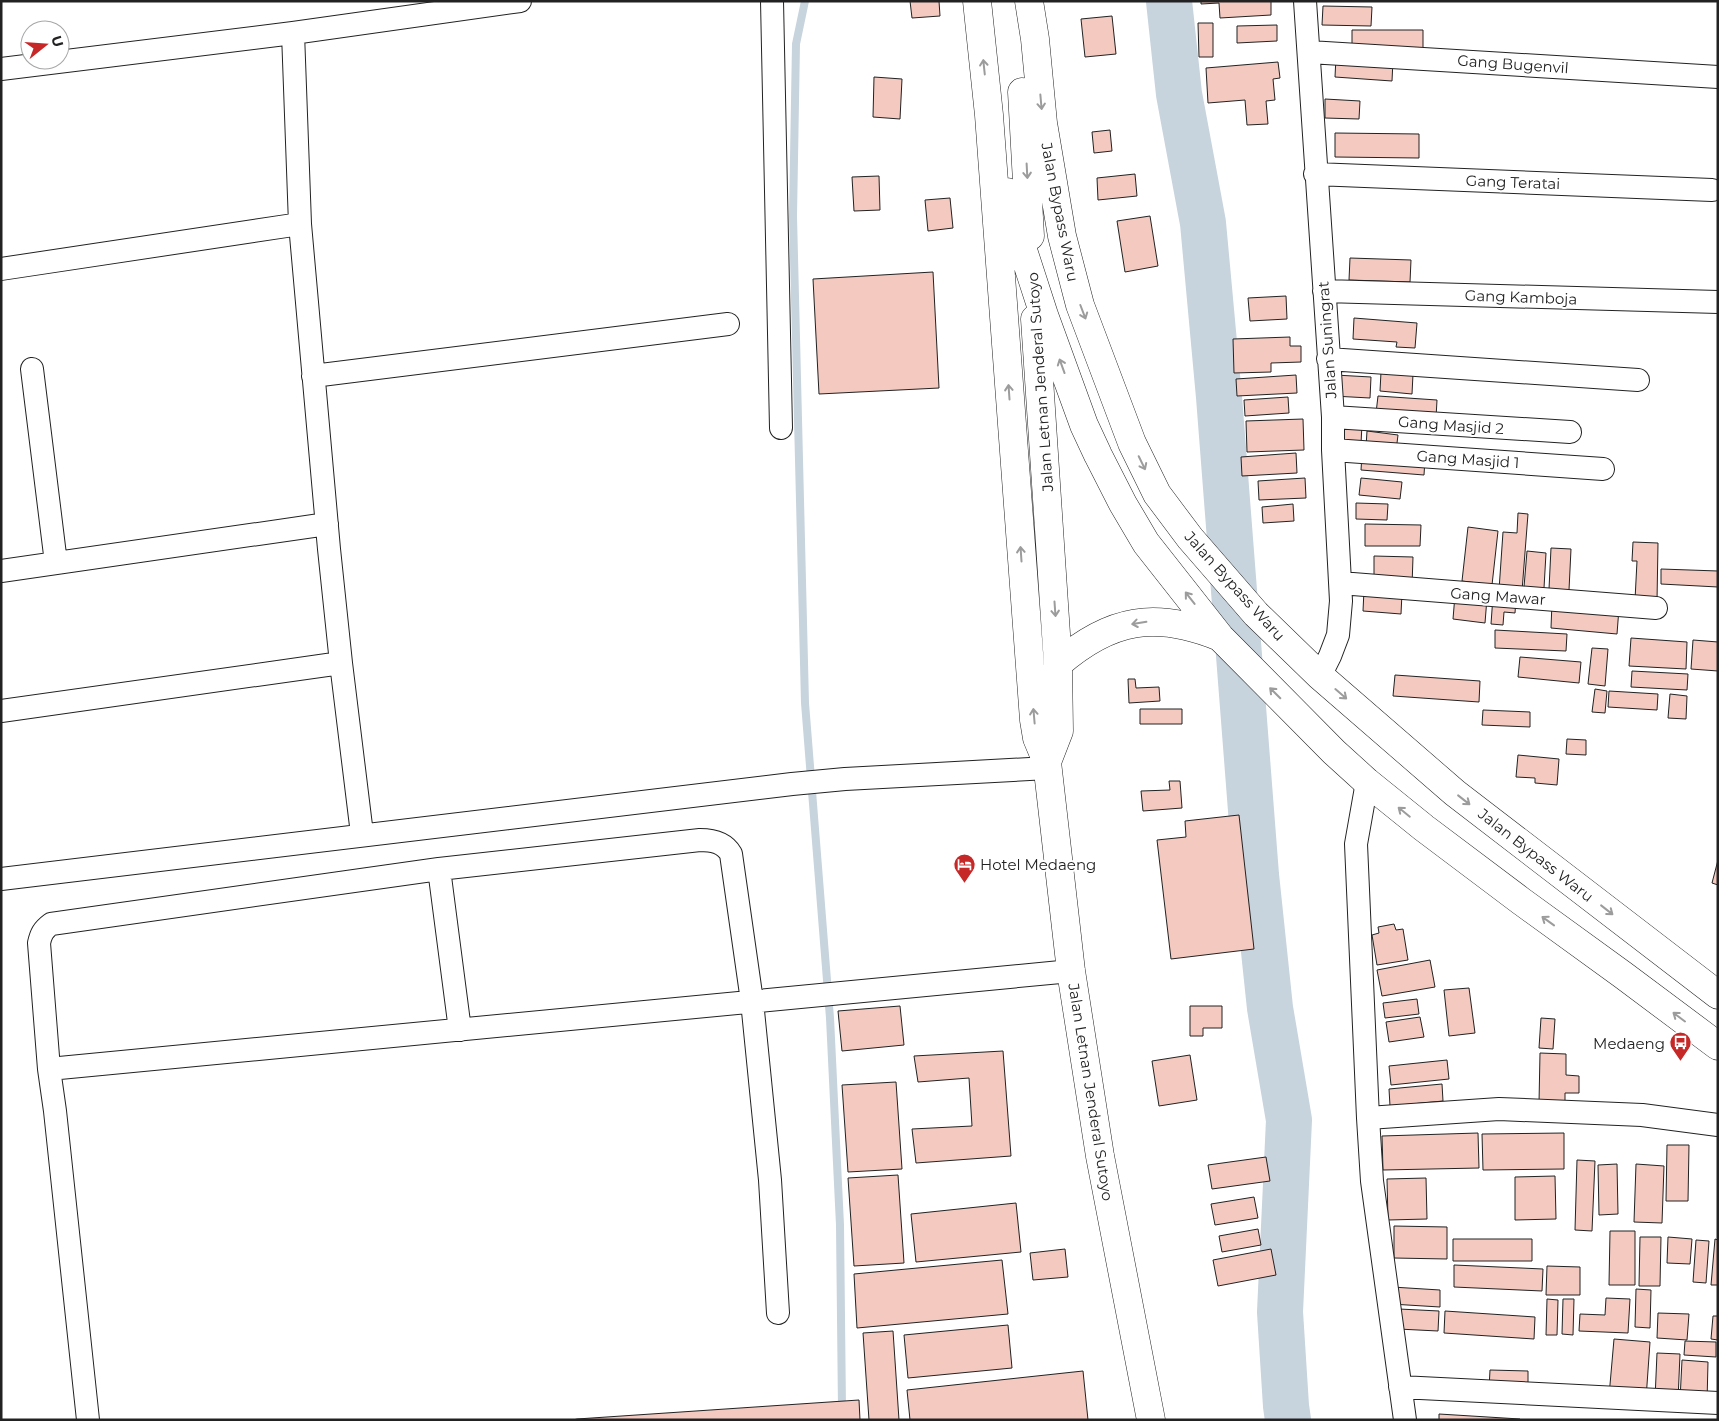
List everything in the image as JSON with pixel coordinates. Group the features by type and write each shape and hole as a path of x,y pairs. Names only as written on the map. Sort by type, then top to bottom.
{"highway":[{"path":"977,1 989,115 1010,204 1032,281 1084,425 1123,504 1146,543 1225,642 1334,752 1367,782 1424,828 1521,901 1718,1046"},
{"name":"Jalan Letnan Jenderal Sutoyo","path":"1028,1 1021,18 1020,44 1032,281 1058,664 1059,731 1048,765"},
{"name":"Jalan Bypass Waru","path":"1028,1 1035,40 1043,123 1062,236 1080,305 1132,443 1158,494 1190,538 1256,614 1320,676 1455,793 1718,995"},
{"name":"Jalan Letnan Jenderal Sutoyo","path":"989,115 1034,720 1038,738 1048,765 1071,971 1100,1156 1151,1420"},
{"path":"1084,425 1084,395 1090,385 1103,387 1120,407"},
{"path":"1058,664 1077,647 1099,634 1122,626 1147,622 1173,622 1197,627 1225,642"}],"street":[{"path":"1,69 293,33 520,1"},
{"path":"772,1 781,428"},
{"name":"Jalan Suningrat","path":"1305,1 1315,174 1333,417 1341,601 1338,635 1320,676"},
{"path":"293,33 300,224 313,376 341,663 362,834"},
{"name":"Gang Bugenvil","path":"1309,52 1718,77"},
{"name":"Gang Teratai","path":"1315,174 1712,190"},
{"path":"1,269 300,224"},
{"name":"Gang Kamboja","path":"1324,291 1718,302"},
{"path":"313,376 728,324"},
{"path":"1328,359 1638,380"},
{"path":"32,369 56,563"},
{"name":"Gang Masjid 2","path":"1333,417 1570,432"},
{"name":"Gang Masjid 1","path":"1333,450 1603,469"},
{"path":"1,571 327,524"},
{"name":"Gang Mawar","path":"1340,583 1656,608"},
{"path":"1,710 341,663"},
{"path":"1,879 362,834 792,784 1048,765"},
{"path":"1367,782 1356,844 1368,1118 1372,1181 1405,1420"},
{"path":"88,1420 55,1112 48,1069 39,944 41,933 51,924 439,869 700,840 710,840 719,843 728,849 731,854 752,1001 770,1180 778,1313"},
{"path":"439,869 460,1030"},
{"path":"48,1069 1071,971"},
{"path":"1368,1118 1499,1109 1642,1115 1718,1125"},
{"path":"1400,1387 1718,1403"}],"building":[{"path":"910,1 939,1 940,16 912,18"},
{"path":"1201,1 1271,1 1271,15 1220,18 1219,3 1201,4"},
{"path":"1323,6 1372,7 1371,26 1322,25"},
{"path":"1112,16 1116,54 1085,57 1081,19"},
{"path":"1198,23 1213,23 1213,57 1199,57"},
{"path":"1277,25 1277,41 1237,43 1237,26"},
{"path":"1352,30 1423,30 1423,50 1352,50"},
{"path":"1336,57 1393,60 1392,81 1335,77"},
{"path":"1278,62 1280,78 1273,79 1275,100 1266,101 1268,124 1247,125 1245,100 1208,103 1206,68"},
{"path":"874,77 902,79 900,119 873,117"},
{"path":"1325,99 1360,101 1359,119 1325,118"},
{"path":"1110,130 1112,151 1094,153 1092,132"},
{"path":"1335,133 1419,134 1419,158 1335,157"},
{"path":"1135,174 1137,196 1098,200 1097,178"},
{"path":"879,176 880,210 854,211 852,177"},
{"path":"950,198 953,228 928,231 925,200"},
{"path":"1150,216 1158,266 1125,272 1117,221"},
{"path":"1350,258 1411,260 1410,282 1349,280"},
{"path":"933,272 939,388 819,394 813,279"},
{"path":"1286,296 1287,319 1250,321 1248,298"},
{"path":"1354,318 1417,323 1415,348 1396,347 1397,342 1353,339"},
{"path":"1290,337 1290,346 1301,346 1301,362 1271,363 1271,372 1234,373 1233,339"},
{"path":"1381,372 1413,374 1412,394 1380,391"},
{"path":"1296,375 1297,393 1237,396 1236,379"},
{"path":"1335,375 1371,377 1370,398 1333,396"},
{"path":"1378,396 1437,400 1436,418 1376,413"},
{"path":"1288,397 1289,413 1245,416 1244,400"},
{"path":"1303,419 1304,450 1247,452 1246,421"},
{"path":"1338,423 1362,424 1361,444 1336,442"},
{"path":"1367,431 1398,435 1396,451 1366,447"},
{"path":"1296,453 1297,473 1242,476 1241,457"},
{"path":"1362,454 1425,459 1424,475 1361,470"},
{"path":"1305,478 1306,498 1259,500 1258,481"},
{"path":"1361,478 1402,482 1400,499 1359,495"},
{"path":"1356,503 1388,504 1387,520 1356,519"},
{"path":"1293,504 1294,521 1263,523 1262,507"},
{"path":"1518,513 1528,514 1522,591 1499,590 1503,532 1517,533"},
{"path":"1365,524 1421,525 1420,546 1365,546"},
{"path":"1468,527 1498,531 1492,585 1462,581"},
{"path":"1633,542 1658,543 1657,601 1635,600 1637,561 1632,561"},
{"path":"1551,548 1571,549 1569,590 1549,589"},
{"path":"1527,551 1546,553 1544,588 1524,587"},
{"path":"1374,556 1413,557 1412,586 1374,585"},
{"path":"1661,569 1718,571 1718,587 1661,584"},
{"path":"1364,590 1402,593 1401,614 1363,611"},
{"path":"1455,595 1487,598 1485,623 1453,619"},
{"path":"1493,596 1516,599 1515,613 1504,612 1503,625 1491,624"},
{"path":"1552,602 1619,608 1617,634 1551,628"},
{"path":"1495,630 1567,634 1566,651 1495,648"},
{"path":"1631,638 1687,642 1686,669 1629,666"},
{"path":"1693,640 1718,642 1718,671 1691,669"},
{"path":"1592,648 1608,649 1605,686 1588,684"},
{"path":"1520,657 1581,662 1579,683 1518,677"},
{"path":"1632,671 1688,674 1687,690 1631,687"},
{"path":"1395,675 1480,681 1479,702 1393,696"},
{"path":"1128,679 1135,679 1136,688 1159,687 1160,701 1129,703"},
{"path":"1595,689 1607,691 1605,713 1592,712"},
{"path":"1609,691 1658,694 1657,710 1608,707"},
{"path":"1670,694 1687,696 1686,719 1668,718"},
{"path":"1140,709 1182,709 1182,724 1140,724"},
{"path":"1483,710 1530,712 1530,727 1482,725"},
{"path":"1567,739 1586,740 1586,755 1566,754"},
{"path":"1518,755 1559,759 1557,785 1535,783 1535,778 1516,777"},
{"path":"1169,781 1180,781 1182,808 1143,811 1141,791 1170,790"},
{"path":"1239,815 1254,949 1171,959 1157,840 1186,837 1185,821"},
{"path":"1718,860 1718,885 1712,883"},
{"path":"1394,924 1396,930 1403,929 1408,960 1377,965 1372,935 1379,933 1378,927"},
{"path":"1430,960 1435,987 1382,996 1377,970"},
{"path":"1469,988 1475,1033 1449,1036 1444,990"},
{"path":"1417,999 1419,1014 1385,1018 1383,1003"},
{"path":"900,1006 904,1045 842,1051 838,1011"},
{"path":"1190,1006 1222,1006 1222,1028 1203,1028 1203,1036 1190,1036"},
{"path":"1420,1017 1424,1037 1389,1042 1386,1022"},
{"path":"1541,1018 1555,1019 1553,1049 1539,1048"},
{"path":"1003,1051 1011,1156 916,1163 912,1129 972,1126 969,1078 918,1082 914,1056"},
{"path":"1540,1053 1566,1054 1566,1075 1579,1076 1579,1093 1565,1093 1565,1103 1539,1103"},
{"path":"1190,1055 1197,1100 1159,1106 1152,1061"},
{"path":"1447,1060 1449,1079 1391,1085 1389,1066"},
{"path":"896,1082 902,1169 848,1172 842,1085"},
{"path":"1442,1084 1443,1101 1390,1106 1389,1089"},
{"path":"1478,1133 1479,1168 1383,1170 1382,1136"},
{"path":"1564,1133 1564,1169 1483,1170 1482,1134"},
{"path":"1667,1145 1689,1145 1688,1201 1666,1201"},
{"path":"1266,1157 1270,1181 1212,1189 1208,1165"},
{"path":"1577,1160 1595,1161 1592,1231 1575,1230"},
{"path":"1617,1164 1618,1214 1599,1215 1598,1165"},
{"path":"1636,1164 1664,1166 1662,1223 1634,1222"},
{"path":"898,1175 904,1263 854,1266 848,1178"},
{"path":"1555,1176 1556,1219 1515,1220 1515,1177"},
{"path":"1426,1178 1427,1219 1388,1220 1387,1179"},
{"path":"1254,1197 1258,1218 1215,1225 1211,1204"},
{"path":"1016,1203 1021,1252 916,1262 911,1214"},
{"path":"1394,1226 1447,1227 1447,1259 1394,1258"},
{"path":"1258,1229 1261,1245 1222,1252 1219,1236"},
{"path":"1610,1231 1635,1231 1635,1285 1609,1285"},
{"path":"1640,1237 1661,1237 1660,1286 1639,1286"},
{"path":"1668,1237 1692,1239 1690,1264 1667,1263"},
{"path":"1453,1239 1532,1239 1532,1261 1453,1261"},
{"path":"1715,1239 1718,1240 1718,1285 1711,1285"},
{"path":"1696,1240 1709,1241 1706,1283 1693,1282"},
{"path":"1065,1249 1068,1277 1033,1280 1030,1253"},
{"path":"1271,1249 1276,1275 1218,1286 1213,1260"},
{"path":"1002,1260 1008,1314 857,1328 854,1274"},
{"path":"1454,1265 1543,1269 1542,1291 1454,1287"},
{"path":"1547,1266 1580,1267 1580,1295 1546,1295"},
{"path":"1392,1287 1440,1290 1440,1307 1391,1304"},
{"path":"1636,1289 1651,1290 1650,1328 1635,1327"},
{"path":"1606,1298 1630,1299 1628,1333 1579,1331 1580,1314 1605,1315"},
{"path":"1547,1299 1558,1300 1557,1335 1546,1335"},
{"path":"1563,1299 1574,1299 1573,1335 1562,1334"},
{"path":"1399,1309 1439,1311 1438,1331 1398,1329"},
{"path":"1445,1311 1535,1317 1534,1339 1444,1333"},
{"path":"1658,1313 1689,1314 1687,1340 1657,1338"},
{"path":"1713,1316 1718,1316 1718,1340 1711,1339"},
{"path":"1008,1325 1012,1368 908,1378 904,1335"},
{"path":"893,1331 899,1420 869,1420 863,1333"},
{"path":"1614,1339 1650,1342 1646,1399 1609,1396"},
{"path":"1685,1341 1716,1342 1716,1357 1684,1355"},
{"path":"1657,1353 1680,1354 1678,1400 1655,1399"},
{"path":"1682,1360 1708,1362 1707,1402 1680,1400"},
{"path":"1490,1370 1528,1371 1528,1392 1489,1389"},
{"path":"1083,1371 1088,1420 910,1420 907,1390"},
{"path":"859,1400 860,1420 573,1420 577,1419"},
{"path":"1439,1414 1520,1419 1520,1420 1439,1420"}],"waterway":[{"path":"805,1 796,44 793,216 805,703 830,1018 840,1225 842,1409"},
{"path":"1169,1 1179,94 1203,223 1219,397 1256,875 1270,1008 1289,1120 1280,1312 1288,1420"}],"place":[{"name":"Hotel Medaeng","path":"964,883"},
{"name":"Medaeng","path":"1681,1062"}]}
